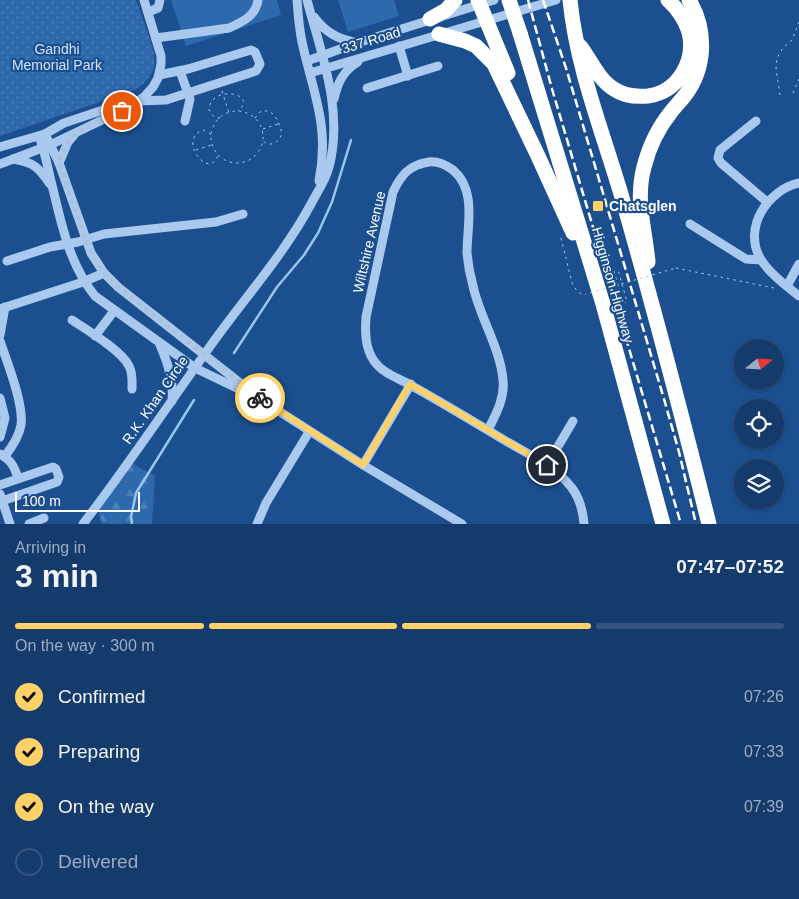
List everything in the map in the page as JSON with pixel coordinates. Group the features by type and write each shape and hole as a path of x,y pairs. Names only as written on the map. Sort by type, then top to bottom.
{"highway":[{"path":"430,19 446,10 455,0"},
{"name":"Higginson Highway","path":"509,0 603,304 663,524"},
{"path":"668,0 687,4"},
{"path":"484,1 486,20 528,123 538,156"},
{"path":"576,39 600,75 616,90 634,96 652,95 674,84 688,61 690,41 687,4"},
{"path":"651,300 647,247 641,215 640,189 644,165 653,141 661,126 691,85 699,64 702,34 687,4"},
{"path":"570,7 590,98 623,200 651,300 709,524"},
{"path":"439,34 476,46 494,64 538,156 603,304"}],"street":[{"path":"0,164 46,146 122,111 150,92 159,74 161,56 144,0"},
{"path":"148,12 158,8 160,0"},
{"path":"156,38 229,28 252,14 258,0"},
{"name":"R.K. Khan Circle","path":"297,0 302,40 321,116 324,137 317,193"},
{"name":"R.K. Khan Circle","path":"83,524 203,356 290,239 317,193 329,167 333,130 332,105 325,68 307,0"},
{"name":"337 Road","path":"310,73 556,0"},
{"name":"337 Road","path":"307,61 484,1"},
{"path":"310,11 326,31 344,40 357,43"},
{"path":"399,46 408,76"},
{"path":"0,146 42,135 64,123 121,104 166,100 258,69 260,64 255,52 251,50 180,71 159,74"},
{"path":"332,105 338,83 345,72 367,56"},
{"path":"367,88 438,66"},
{"path":"180,71 190,105 185,121"},
{"path":"756,120 720,150 718,158 721,163 767,202"},
{"path":"59,163 68,142 80,129"},
{"path":"42,135 46,146 52,186 73,263 83,282 94,296 195,368 263,401"},
{"path":"46,146 59,163 86,240 104,273 118,287 203,356 263,401 309,432 462,524"},
{"path":"12,159 25,161 38,168 52,186"},
{"name":"Wiltshire Avenue","path":"488,430 498,411 503,395 503,380 493,343 477,304 468,264 468,197 465,186 456,172 448,166 432,162 416,166 407,171 400,178 393,192 366,317 365,331 368,347 374,360 382,370 410,384 488,430 547,465 561,476 573,490 581,504 584,524"},
{"path":"799,183 783,189 767,202 757,220 755,237 756,248 761,260 799,296"},
{"path":"8,261 50,247 86,240 104,234 216,222 229,220 243,214"},
{"path":"690,224 746,259 761,260"},
{"path":"786,285 799,264"},
{"path":"0,335 2,308 83,282 104,273"},
{"path":"95,336 114,311"},
{"path":"72,320 123,357 130,366 132,389"},
{"path":"0,340 18,397 21,418 17,439 2,455 14,465 18,478"},
{"path":"160,344 170,371 173,390 172,401"},
{"path":"363,465 410,384"},
{"path":"0,398 5,418 0,436"},
{"path":"547,465 574,421"},
{"path":"257,524 266,503 309,432"},
{"path":"0,485 53,467 56,469 59,477 57,482 1,498 10,524"},
{"path":"29,524 44,518"}],"path":[{"path":"780,95 776,69 777,58 783,48 792,40 799,22"},
{"path":"793,93 799,79"},
{"path":"219,83 230,115"},
{"path":"220,118 212,115 209,106 214,98 223,95 233,93 241,98 244,105 238,112"},
{"path":"255,119 261,111 267,110 276,116 282,133 280,138 271,144 267,144 263,140"},
{"path":"230,112 238,112 246,113 255,119 262,130 263,140 257,154 246,162 232,163 218,155 212,144 212,134 215,124 220,118 230,112"},
{"path":"262,130 279,124"},
{"path":"212,134 206,130 198,132 193,141 199,160 208,164 215,162 218,155"},
{"path":"196,150 212,144"},
{"path":"561,238 574,288 580,294 590,293 676,268 782,289 786,285"},
{"path":"614,271 623,302 625,303 627,301 618,270"}],"green space":[{"name":"Gandhi Memorial Park","path":"0,0 136,0 153,51 154,65 152,72 149,78 135,90 0,136"},
{"path":"171,0 277,0 281,15 186,46"},
{"path":"338,0 394,0 399,16 348,32"},
{"path":"130,462 155,476 152,524 102,524 97,507"}],"waterway":[{"path":"234,353 277,287 304,255 318,233 332,202 351,140"},
{"path":"132,524 131,517 136,493 194,400"}],"railway":[{"path":"528,0 552,89 681,524"},
{"path":"543,0 566,68 664,399 696,524"}],"way so far":[{"path":"122,111 80,129 72,136 60,157 59,163 91,253 104,273 118,287 203,356 260,398"}],"place":[{"name":"Chatsglen","path":"598,206"}],"route":[{"path":"260,398 309,432 363,465 410,384 547,465"}]}
